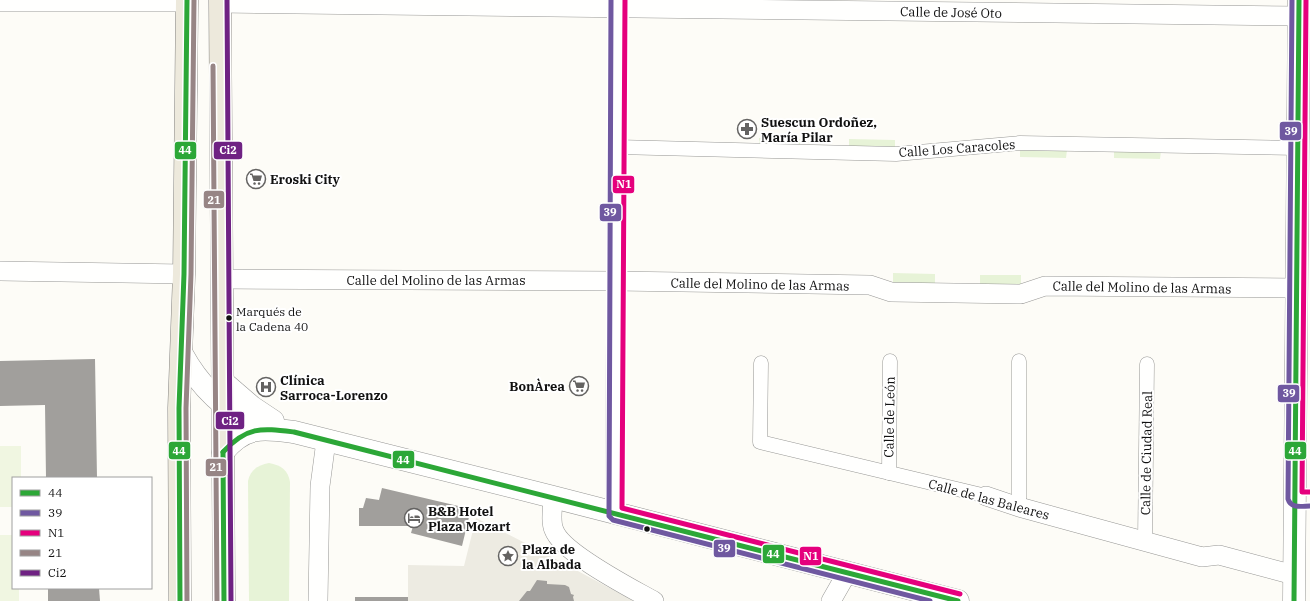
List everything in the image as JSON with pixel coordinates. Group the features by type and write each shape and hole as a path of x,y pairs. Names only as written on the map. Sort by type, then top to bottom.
{"main road":[{"path":"180,601 179,424 184,274 187,1"},
{"path":"220,1 224,405 224,601"}],"street":[{"path":"0,2 187,1"},
{"name":"Calle de José Oto","path":"220,1 1299,8"},
{"path":"615,513 618,4"},
{"path":"1294,601 1294,575 1302,499 1297,288 1304,259 1298,148 1304,122 1299,8"},
{"name":"Calle Los Caracoles","path":"617,147 896,154 1020,143 1298,148"},
{"path":"0,271 184,274"},
{"name":"Calle del Molino de las Armas","path":"222,279 616,281 870,285 891,292 1021,294 1045,286 1297,288"},
{"path":"182,354 191,372 206,389 237,415 264,429"},
{"name":"Calle de León","path":"889,473 890,361"},
{"path":"1019,362 1019,507"},
{"name":"Calle de las Baleares","path":"761,363 760,442 986,496 1019,507 1202,557 1219,555 1294,575"},
{"name":"Calle de Ciudad Real","path":"1145,541 1147,364"},
{"path":"223,382 265,417 294,432"},
{"path":"223,452 237,437 252,431 264,429 294,432 958,601"},
{"path":"318,601 320,486 326,440"},
{"path":"553,497 553,530 557,537 574,553 586,561 654,601"},
{"path":"831,601 848,573"}],"green space":[{"path":"759,138 800,139 800,146 759,145"},
{"path":"849,139 895,140 895,147 849,146"},
{"path":"1020,150 1067,150 1066,158 1020,157"},
{"path":"1114,151 1161,151 1160,159 1114,158"},
{"path":"893,273 935,274 935,285 893,285"},
{"path":"980,275 1021,275 1021,287 980,286"},
{"path":"0,446 21,446 21,477 12,477 12,507 0,507"},
{"path":"269,463 277,465 286,471 290,482 289,601 249,601 248,481 255,469 261,465"},
{"path":"0,535 12,535 12,589 19,589 19,601 0,601"}],"shaded area":[{"name":"Plaza de la Albada","path":"476,518 632,601 408,601 408,565 464,566"}],"building":[{"path":"95,359 97,477 46,477 45,405 0,406 0,361"},
{"name":"B&B Hotel Plaza Mozart","path":"382,488 471,509 462,546 411,533 413,526 359,526 359,508 363,508 366,498 379,500"},
{"path":"537,580 547,581 547,584 565,585 569,587 571,594 574,595 574,601 519,601 527,591 530,591"},
{"path":"48,589 99,589 100,601 48,601"},
{"path":"355,597 408,597 408,601 355,601"}],"transit line":[{"name":"44","path":"180,601 179,408 184,274 187,0"},
{"name":"21","path":"187,601 186,408 191,274 194,0"},
{"name":"Ci2","path":"227,0 231,601"},
{"name":"39","path":"611,0 609,516 613,520 930,601"},
{"name":"N1","path":"625,0 622,508 960,594"},
{"name":"39","path":"1292,0 1288,499 1294,506 1310,506"},
{"name":"44","path":"1294,601 1299,0"},
{"name":"N1","path":"1306,0 1302,492 1310,492"},
{"name":"21","path":"213,66 217,601"},
{"name":"44","path":"223,452 240,437 247,433 263,430 294,432 958,601"},
{"name":"44","path":"223,452 224,601"}],"place":[{"name":"Suescun Ordoñez, María Pilar","path":"747,129"},
{"name":"Eroski City","path":"256,179"},
{"name":"Marqués de la Cadena 40","path":"229,318"},
{"name":"BonÀrea","path":"579,386"},
{"name":"Clínica Sarroca-Lorenzo","path":"266,387"},
{"name":"B&B Hotel Plaza Mozart","path":"414,518"},
{"name":"Plaza de la Albada","path":"508,556"}]}
